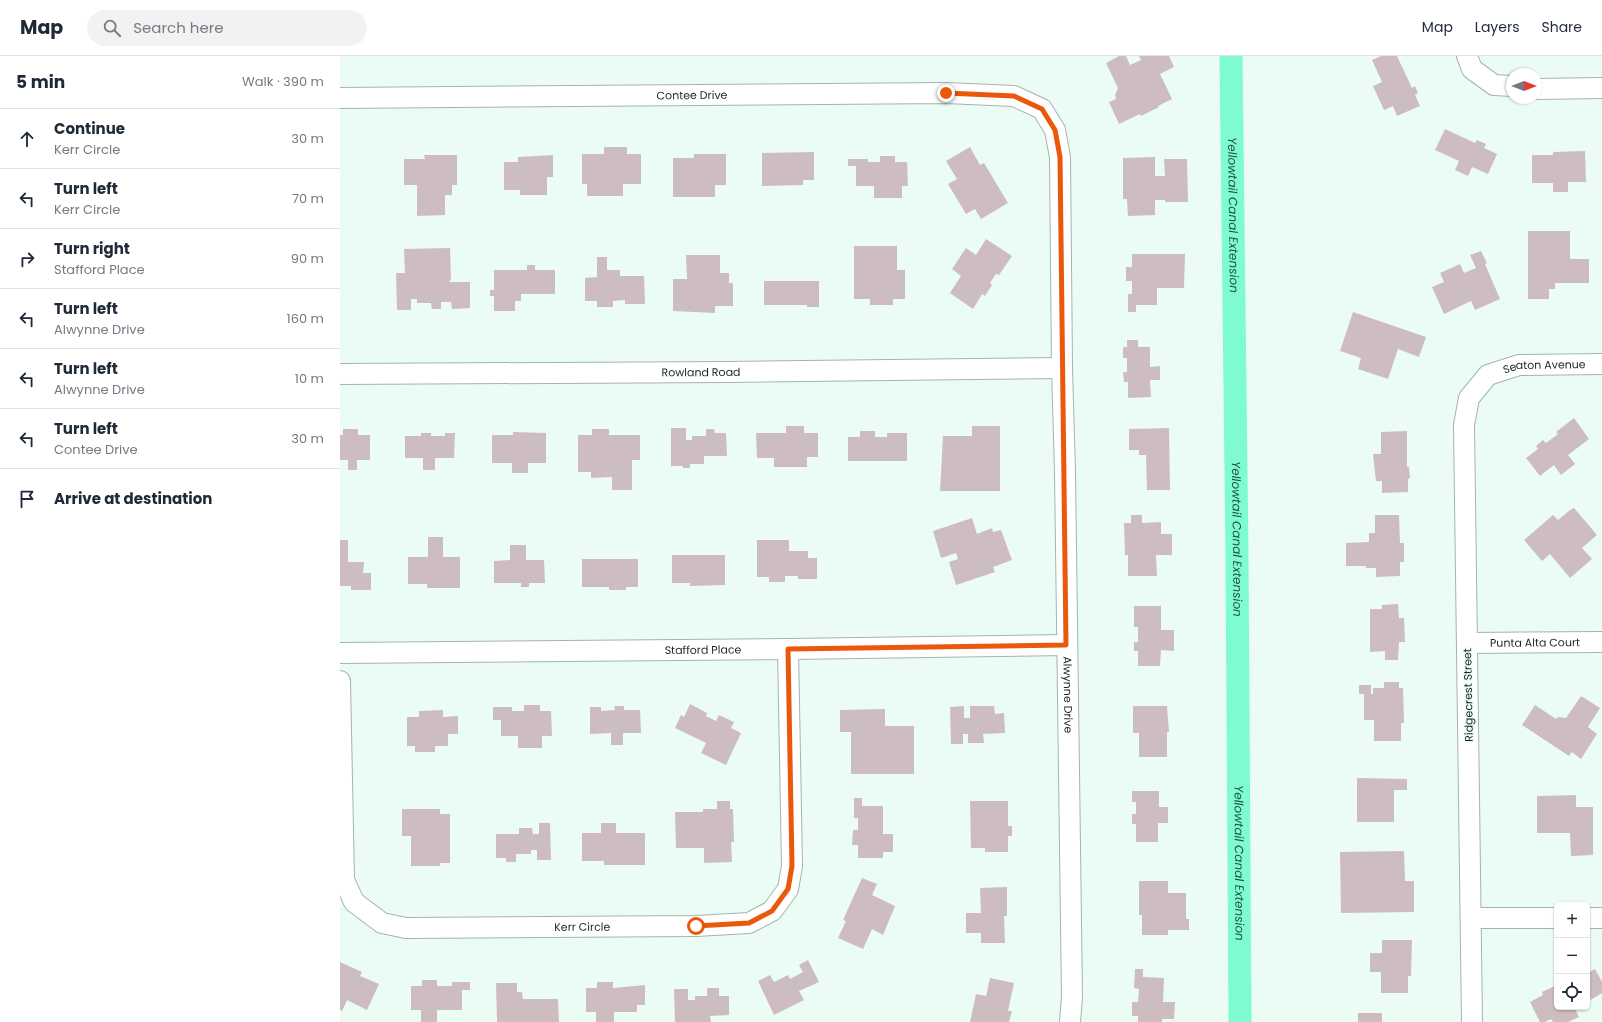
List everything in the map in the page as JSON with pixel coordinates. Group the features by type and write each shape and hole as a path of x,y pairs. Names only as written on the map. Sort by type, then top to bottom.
{"street":[{"path":"1470,62 1494,84 1506,85"},
{"path":"1542,89 1602,88"},
{"name":"Contee Drive","path":"340,98 946,93 1014,96 1042,109"},
{"name":"Alwynne Drive","path":"1042,109 1055,130 1060,157 1072,997 1070,1022"},
{"path":"340,362 340,374"},
{"name":"Seaton Avenue","path":"1488,375 1519,365 1602,364"},
{"name":"Rowland Road","path":"340,374 728,372 1062,368"},
{"name":"Ridgecrest Street","path":"1472,1022 1464,425 1469,398 1488,375"},
{"name":"Punta Alta Court","path":"1468,643 1602,642"},
{"name":"Stafford Place","path":"340,652 788,649 1066,645"},
{"name":"Kerr Circle","path":"340,681 344,880 354,902 382,923 406,928 696,926 749,923 772,911 788,889 792,866 788,649"},
{"path":"1471,918 1554,918"},
{"path":"1590,918 1602,918"}],"building":[{"path":"1119,56 1126,56 1130,65 1141,60 1139,56 1169,56 1174,67 1160,74 1172,99 1141,116 1140,114 1119,124 1109,102 1116,99 1115,95 1118,88 1106,63"},
{"path":"1381,56 1397,56 1412,88 1415,86 1418,93 1415,95 1420,106 1397,116 1393,106 1384,110 1373,86 1382,82 1372,60"},
{"path":"1445,129 1475,143 1477,140 1486,144 1484,148 1497,154 1488,174 1472,167 1468,176 1455,170 1459,161 1435,150"},
{"path":"604,147 627,147 627,154 641,154 641,184 623,184 623,196 587,196 587,184 582,184 582,154 604,154"},
{"path":"970,147 980,165 984,163 1008,203 981,219 975,209 966,214 948,184 957,179 946,161"},
{"path":"1585,151 1586,182 1568,182 1568,192 1553,192 1553,183 1532,183 1532,155 1553,155 1553,152"},
{"path":"814,152 814,180 803,180 803,185 762,186 762,153"},
{"path":"694,154 726,154 726,185 715,185 715,197 673,197 673,158 694,158"},
{"path":"424,155 457,155 457,185 452,185 452,195 445,195 445,215 417,216 417,185 404,185 404,159 425,159"},
{"path":"553,155 553,177 547,177 547,195 520,195 520,190 504,190 504,162 518,162 518,157"},
{"path":"880,156 895,156 895,162 907,162 908,186 902,186 902,198 874,198 874,186 856,186 856,166 848,166 848,159 868,159 868,162 880,162"},
{"path":"1155,157 1155,176 1165,176 1164,159 1187,159 1188,202 1165,202 1165,200 1155,200 1155,215 1128,216 1127,199 1123,199 1123,158"},
{"path":"1528,231 1570,231 1570,259 1589,259 1589,283 1555,283 1555,289 1549,289 1549,299 1528,299"},
{"path":"986,239 1012,256 999,275 996,274 990,283 992,285 985,296 982,294 973,309 950,293 961,276 952,269 966,248 976,255"},
{"path":"854,246 897,246 897,270 905,270 905,299 893,299 893,305 870,305 870,299 854,299"},
{"path":"450,248 451,279 449,282 470,282 470,308 452,309 451,302 441,302 441,309 432,309 431,303 417,303 417,299 411,299 411,310 397,310 396,273 405,273 404,249"},
{"path":"1481,251 1500,299 1475,310 1471,301 1444,314 1432,287 1444,282 1440,273 1460,264 1464,273 1476,268 1470,255"},
{"path":"1132,254 1185,254 1184,288 1157,288 1157,305 1136,305 1136,312 1128,312 1128,294 1132,294 1132,281 1126,281 1126,267 1132,267"},
{"path":"686,255 720,255 720,273 729,273 729,283 733,283 733,306 715,306 715,313 673,311 673,279 687,279"},
{"path":"597,257 607,257 607,270 620,270 620,276 644,276 645,304 625,304 625,300 613,301 613,307 597,307 597,301 585,301 585,278 597,277"},
{"path":"527,265 535,265 535,270 555,270 555,294 521,294 521,301 515,301 515,311 494,311 494,296 490,296 490,290 494,290 494,270 527,270"},
{"path":"764,281 819,281 819,307 807,307 807,305 764,305"},
{"path":"1353,312 1426,337 1419,357 1398,349 1388,379 1358,369 1361,358 1340,351"},
{"path":"1127,340 1138,340 1138,347 1150,347 1150,367 1160,366 1160,380 1150,380 1151,397 1128,398 1128,382 1124,382 1123,372 1127,372 1127,358 1123,358 1123,347 1127,347"},
{"path":"1574,418 1589,439 1568,455 1575,464 1561,475 1554,465 1540,476 1526,458 1538,449 1536,446 1543,440 1546,443 1558,434 1556,432"},
{"path":"786,426 804,426 804,433 818,433 818,457 807,457 807,467 774,467 774,458 757,458 756,433 786,433"},
{"path":"972,426 1000,426 1000,491 940,491 943,436 972,436"},
{"path":"671,428 686,428 686,440 692,440 692,436 706,436 706,429 714,429 715,433 726,433 727,456 704,456 704,464 690,464 690,468 683,468 683,466 671,466"},
{"path":"1169,428 1170,490 1147,490 1146,455 1139,455 1139,450 1129,450 1129,429"},
{"path":"343,429 358,429 358,435 370,435 370,460 357,460 357,470 348,470 348,460 340,460 340,435 343,435"},
{"path":"592,429 609,429 609,435 640,435 640,460 632,460 632,490 612,490 612,477 591,478 591,472 578,472 578,435 592,435"},
{"path":"860,431 875,431 875,437 887,437 887,433 907,433 907,461 848,461 848,437 860,437"},
{"path":"1407,431 1407,467 1409,467 1410,478 1408,479 1408,492 1382,493 1382,481 1376,481 1373,454 1381,454 1381,432"},
{"path":"513,432 546,433 546,463 528,463 528,473 512,473 512,463 492,463 492,435 513,435"},
{"path":"421,433 431,433 431,436 445,436 445,433 455,433 454,458 435,458 435,470 423,470 423,458 405,458 405,436 421,436"},
{"path":"1574,508 1597,535 1582,548 1592,559 1570,578 1550,554 1542,561 1524,540 1553,515 1558,520"},
{"path":"1131,515 1142,515 1142,523 1161,522 1161,534 1172,534 1172,555 1156,555 1157,576 1128,576 1128,555 1125,555 1124,523 1131,523"},
{"path":"1375,515 1399,515 1400,543 1404,543 1404,562 1400,562 1400,576 1376,577 1376,568 1366,568 1366,566 1346,566 1346,543 1369,542 1369,533 1375,533"},
{"path":"972,518 977,534 992,528 993,532 1001,530 1012,560 993,567 995,572 956,585 949,562 958,559 956,553 941,558 933,531"},
{"path":"428,537 443,537 443,557 460,557 460,588 427,588 427,584 408,584 408,557 428,557"},
{"path":"340,540 348,540 348,562 364,562 363,573 371,573 371,590 351,590 351,586 340,586"},
{"path":"757,540 789,540 789,551 808,551 808,558 817,558 817,579 798,579 798,576 785,576 785,582 769,582 769,577 757,577"},
{"path":"510,545 526,545 526,560 544,560 545,583 529,583 529,587 521,587 521,583 494,583 494,561 510,560"},
{"path":"672,555 725,555 725,585 690,586 690,583 672,583"},
{"path":"582,559 638,559 638,587 626,587 626,590 609,590 609,587 582,587"},
{"path":"1398,604 1399,618 1404,618 1405,642 1399,642 1398,660 1385,660 1385,651 1370,652 1370,609 1382,609 1382,605"},
{"path":"1134,606 1161,606 1161,630 1174,630 1174,651 1161,650 1160,666 1138,666 1138,651 1134,651 1134,642 1138,642 1138,627 1134,627"},
{"path":"1384,682 1399,682 1399,688 1403,688 1404,723 1401,723 1401,741 1374,741 1374,720 1364,720 1364,694 1359,694 1359,685 1371,685 1371,694 1373,694 1373,688 1384,688"},
{"path":"1581,696 1600,708 1588,727 1597,734 1581,759 1572,752 1569,756 1522,725 1535,705 1556,719 1558,717 1566,718"},
{"path":"690,704 707,713 706,716 716,721 719,715 734,722 731,728 741,733 726,765 701,753 706,743 675,728 681,715 684,717"},
{"path":"524,705 540,705 540,711 551,711 552,736 542,736 542,748 518,748 518,736 501,736 501,720 493,720 493,707 512,707 512,711 524,711"},
{"path":"614,706 624,706 624,710 640,710 641,733 623,733 623,745 611,745 611,733 590,734 590,707 601,707 601,711 615,710"},
{"path":"964,706 964,718 970,718 970,706 994,706 995,714 1004,713 1005,733 983,734 984,743 968,743 968,734 963,734 963,744 951,744 950,707"},
{"path":"1133,706 1167,706 1169,732 1167,732 1167,757 1139,757 1139,733 1133,733"},
{"path":"885,709 885,726 914,726 914,774 851,774 851,732 840,732 840,710"},
{"path":"443,710 443,717 458,716 458,734 448,734 448,746 435,746 435,752 415,752 415,746 407,746 407,717 419,717 419,711"},
{"path":"1357,778 1407,779 1407,790 1394,790 1394,822 1357,822"},
{"path":"1132,791 1159,791 1159,807 1168,807 1168,823 1158,823 1158,842 1136,842 1136,824 1132,824 1132,814 1136,814 1136,802 1132,802"},
{"path":"1576,795 1576,807 1593,807 1593,855 1571,856 1570,833 1537,833 1537,796"},
{"path":"854,798 862,798 862,806 883,806 883,834 893,834 893,852 883,852 883,858 858,858 858,845 852,845 853,830 858,830 858,818 854,818"},
{"path":"717,801 730,801 730,809 733,809 734,842 731,842 732,862 704,863 704,848 676,848 675,812 703,812 703,809 717,809"},
{"path":"970,801 1008,801 1008,826 1012,826 1012,836 1008,836 1008,852 985,852 985,848 971,848"},
{"path":"402,809 440,809 440,814 450,814 450,863 440,863 440,866 411,866 411,836 402,836"},
{"path":"539,823 550,823 551,860 537,860 537,850 531,850 531,854 516,854 516,862 506,862 506,858 496,858 496,834 519,834 519,828 532,828 533,834 539,834"},
{"path":"601,823 616,823 616,833 645,833 645,865 604,865 604,861 582,861 582,833 601,833"},
{"path":"1404,851 1405,881 1414,881 1414,912 1341,913 1340,852"},
{"path":"862,878 877,884 872,895 895,906 883,935 872,929 863,949 838,938 846,921 843,920"},
{"path":"1139,881 1168,881 1168,893 1186,893 1186,919 1189,919 1189,930 1168,930 1168,935 1142,935 1142,915 1139,915"},
{"path":"1007,887 1007,916 1004,916 1005,943 981,943 981,933 966,933 966,913 981,913 980,888"},
{"path":"1382,940 1412,940 1411,976 1408,976 1408,993 1381,993 1381,972 1370,972 1370,953 1382,953"},
{"path":"808,960 819,982 799,991 804,1000 774,1015 758,981 770,975 774,982 788,975 790,979 803,972 799,965"},
{"path":"340,962 362,972 360,976 379,984 367,1010 347,1000 342,1011 340,1010"},
{"path":"1135,969 1143,969 1143,977 1164,978 1163,1002 1175,1002 1174,1019 1162,1019 1162,1022 1138,1022 1138,1016 1132,1016 1132,1002 1138,1002 1139,989 1134,988"},
{"path":"1595,969 1602,982 1602,993 1590,1000 1590,974 1590,972"},
{"path":"990,978 1014,983 1008,1011 1012,1011 1009,1022 970,1022 976,994 986,996"},
{"path":"422,980 437,980 437,986 452,986 452,982 470,982 470,990 462,990 462,1010 437,1010 437,1022 421,1022 421,1010 411,1010 411,986 422,986"},
{"path":"597,982 613,982 613,988 645,985 645,1005 637,1005 637,1012 614,1012 614,1022 596,1022 596,1012 586,1012 586,988 597,988"},
{"path":"496,983 517,983 517,992 522,992 523,999 558,999 559,1022 497,1022"},
{"path":"1554,986 1554,1010 1576,1010 1579,1017 1568,1022 1553,1022 1551,1019 1545,1022 1540,1022 1530,1002 1543,995 1542,992"},
{"path":"707,988 719,988 719,996 729,996 729,1015 710,1016 711,1022 675,1022 674,989 688,989 688,1000 695,1000 695,996 707,996"},
{"path":"1358,1013 1382,1013 1382,1022 1358,1022"}],"waterway":[{"name":"Yellowtail Canal Extension","path":"1231,56 1237,555 1240,1022"}],"route":[{"path":"696,926 749,923 772,911 788,889 792,866 788,649 1066,645 1060,157 1055,130 1042,109 1014,96 946,93"}]}
